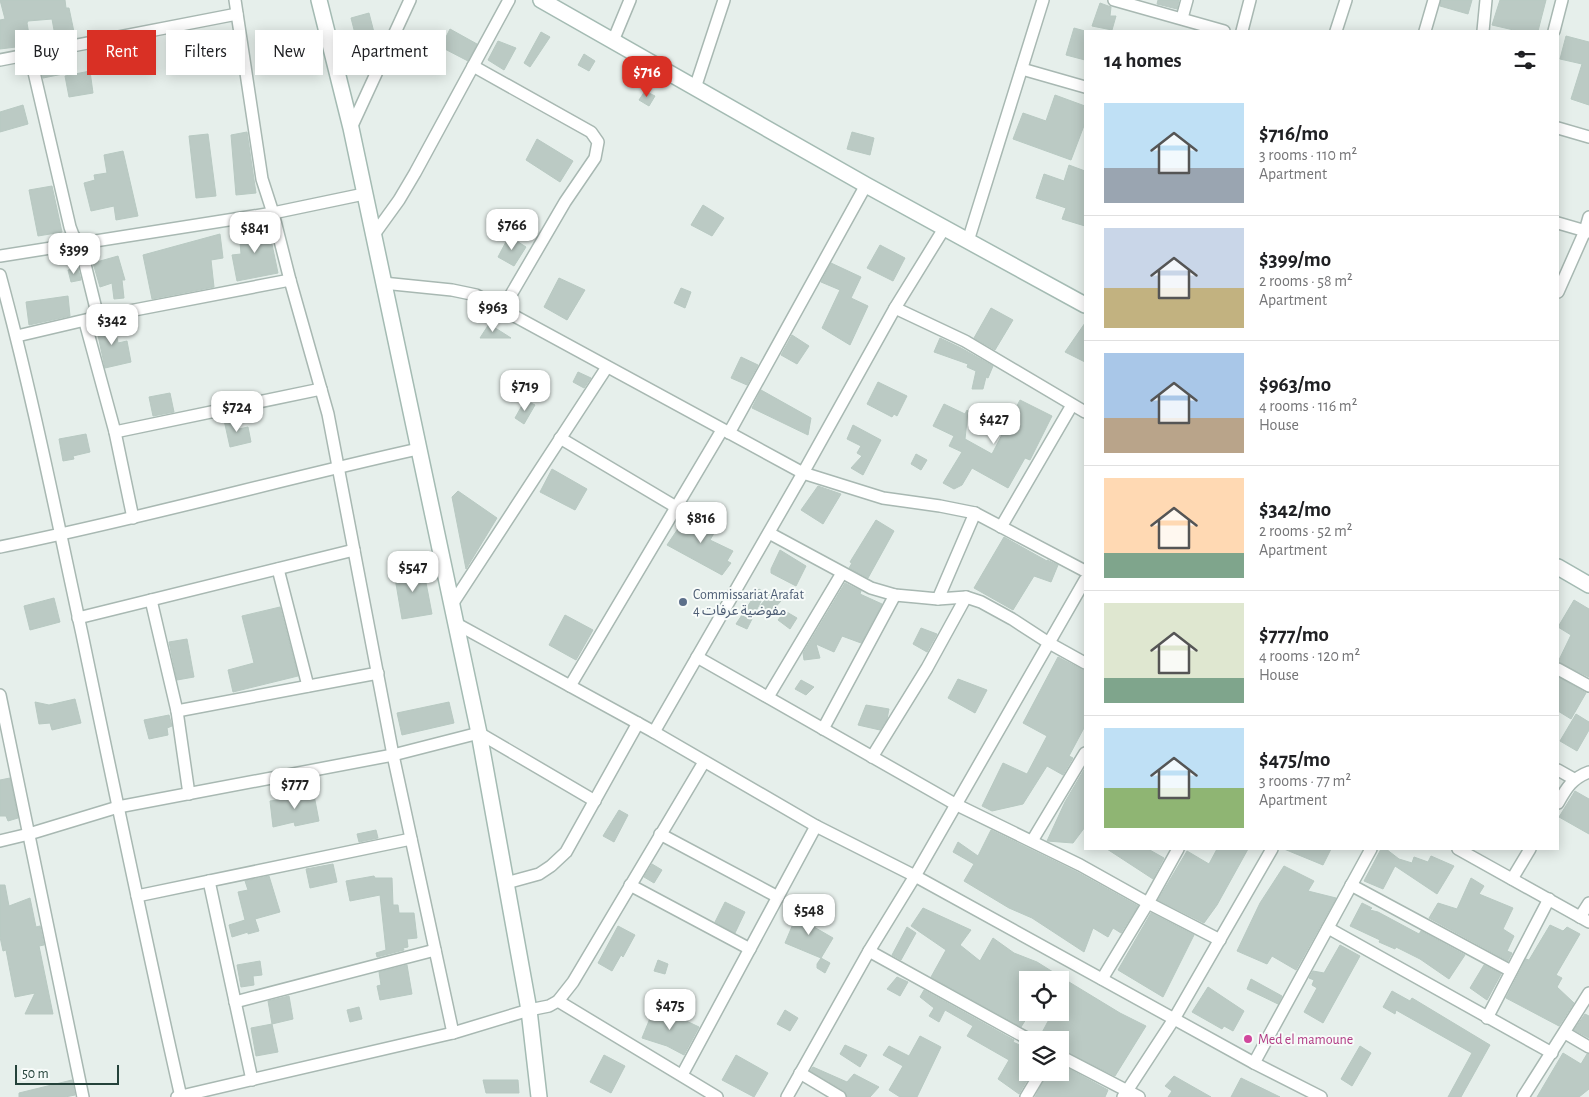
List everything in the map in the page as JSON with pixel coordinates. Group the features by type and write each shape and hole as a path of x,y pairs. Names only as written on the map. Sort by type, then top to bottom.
{"street":[{"path":"235,0 262,179 273,213 331,428 393,755 453,1033"},
{"path":"319,0 351,128 478,733 529,1010 539,1097"},
{"path":"351,128 410,0"},
{"path":"373,236 411,180 509,0"},
{"path":"541,0 866,184 1084,304"},
{"path":"614,41 630,0"},
{"path":"695,88 724,0"},
{"path":"968,241 1043,0"},
{"path":"1182,18 1187,0"},
{"path":"1242,30 1250,0"},
{"path":"1336,30 1346,0"},
{"path":"1425,30 1434,0"},
{"path":"1484,30 1486,0"},
{"path":"1554,30 1562,0"},
{"path":"1119,1 1221,30"},
{"path":"77,46 237,14"},
{"path":"0,60 15,58"},
{"path":"474,66 591,132 598,142 595,158 565,202 502,310"},
{"path":"1022,69 1084,87"},
{"path":"35,75 70,227 80,244 98,318"},
{"path":"1559,128 1589,137"},
{"path":"570,686 676,507 726,431 866,184"},
{"path":"0,256 273,213 364,194"},
{"path":"1559,290 1587,231 1589,217"},
{"path":"1559,223 1587,231"},
{"path":"654,732 769,533 895,308 945,227"},
{"path":"0,275 17,336 61,535 179,1097 453,1033 529,1010 549,1006 558,1001 573,982 704,762"},
{"path":"17,336 290,280"},
{"path":"383,283 452,290 476,295 803,473 883,498 975,513 1084,570"},
{"path":"895,308 965,342 1084,411"},
{"path":"85,322 115,432 132,518"},
{"path":"451,606 608,367"},
{"path":"115,432 321,389"},
{"path":"1001,527 1072,405"},
{"path":"560,438 676,507"},
{"path":"0,548 418,449"},
{"path":"938,599 975,513"},
{"path":"769,533 871,588 895,595 938,599 966,597 981,602 1084,662"},
{"path":"78,618 354,550"},
{"path":"1559,568 1589,585"},
{"path":"278,569 308,686"},
{"path":"768,697 842,572"},
{"path":"787,1097 869,951 915,876 1084,582"},
{"path":"823,728 895,595"},
{"path":"872,757 927,668 966,597"},
{"path":"151,600 177,711 189,794"},
{"path":"455,623 654,732 816,826 915,876 1254,1063 1321,1097"},
{"path":"697,656 955,804 1080,865 1220,940"},
{"path":"1559,670 1589,686"},
{"path":"177,711 378,673"},
{"path":"0,695 6,751 29,834 83,1097"},
{"path":"506,883 539,874 566,852 638,724"},
{"path":"0,841 118,807 393,755 478,733 595,801"},
{"path":"1032,841 1084,755"},
{"path":"1559,771 1574,779"},
{"path":"1559,801 1574,779 1589,773"},
{"path":"682,1075 816,826"},
{"path":"660,834 778,897"},
{"path":"137,896 411,839"},
{"path":"1102,979 1177,850"},
{"path":"1125,1094 1174,1019 1271,850"},
{"path":"1254,1063 1370,850"},
{"path":"1460,850 1584,919 1589,903"},
{"path":"1512,879 1529,850"},
{"path":"209,881 252,1080"},
{"path":"630,885 750,949"},
{"path":"1351,885 1511,971"},
{"path":"1487,1018 1549,899"},
{"path":"1328,928 1552,1053"},
{"path":"234,1002 435,950"},
{"path":"869,951 1019,1034"},
{"path":"558,1001 717,1097"},
{"path":"1523,1097 1587,1001"},
{"path":"1565,1033 1589,1047"},
{"path":"1069,1061 1125,1094 1139,1097"},
{"path":"800,1073 840,1097"},
{"path":"1026,1097 1036,1081"}],"building":[{"path":"0,0 65,0 66,8 69,8 74,30 54,30 52,19 28,21 28,30 15,30 15,47 0,49 0,20 5,19"},
{"path":"1158,0 1179,0 1177,9 1157,4"},
{"path":"1441,0 1472,0 1468,14 1440,6"},
{"path":"1500,0 1546,0 1538,30 1514,30 1492,25"},
{"path":"1100,3 1111,7 1110,16 1116,16 1112,30 1092,26"},
{"path":"369,13 373,30 354,30 351,18"},
{"path":"1074,28 1084,31 1084,60 1066,55"},
{"path":"450,29 477,44 468,61 446,50 446,37"},
{"path":"541,32 550,37 530,67 524,63"},
{"path":"1566,36 1589,42 1589,105 1571,99 1582,64 1560,59"},
{"path":"498,41 516,48 504,70 488,60"},
{"path":"584,54 595,61 589,71 578,65"},
{"path":"87,72 87,75 91,75 93,93 69,97 65,76"},
{"path":"42,75 58,75 43,78"},
{"path":"645,91 655,96 649,106 639,100"},
{"path":"1055,95 1084,106 1084,126 1071,160 1013,139 1023,113 1046,121"},
{"path":"23,105 28,124 0,132 0,112"},
{"path":"247,132 256,193 236,195 231,135"},
{"path":"852,132 874,138 870,155 847,149"},
{"path":"208,134 216,196 196,198 189,136"},
{"path":"537,139 573,161 560,182 526,160"},
{"path":"123,151 138,216 116,220 114,206 91,211 84,183 95,180 94,175 107,173 104,155"},
{"path":"1069,165 1084,171 1084,226 1062,219 1066,208 1036,198 1044,174 1064,181"},
{"path":"52,186 62,232 38,236 29,190"},
{"path":"703,205 724,218 712,236 691,225"},
{"path":"268,225 278,273 237,281 232,255 241,254 239,230"},
{"path":"220,234 223,258 211,260 214,287 152,299 143,255"},
{"path":"509,236 526,247 514,266 498,257"},
{"path":"880,245 905,258 893,281 867,268"},
{"path":"118,256 125,280 122,280 124,298 114,299 112,283 100,287 93,263"},
{"path":"831,263 861,277 851,298 868,306 850,345 822,328 840,290 821,282"},
{"path":"78,268 81,280 71,282 68,270"},
{"path":"559,278 585,290 567,320 544,307"},
{"path":"681,288 691,292 685,308 674,303"},
{"path":"68,296 70,316 29,325 26,302"},
{"path":"991,308 1013,320 995,350 974,338"},
{"path":"114,322 118,343 127,341 131,362 105,368 96,326"},
{"path":"489,324 511,338 480,338"},
{"path":"1084,324 1084,362 1065,352"},
{"path":"792,335 809,346 797,364 781,355"},
{"path":"940,338 993,366 988,378 986,377 983,389 972,389 976,371 967,367 968,364 934,352"},
{"path":"741,357 758,365 747,385 731,378"},
{"path":"578,372 591,378 584,388 573,382"},
{"path":"878,382 907,396 897,416 894,414 892,417 867,404"},
{"path":"761,390 811,418 808,435 752,408"},
{"path":"170,393 174,412 153,416 149,397"},
{"path":"525,400 535,405 524,424 515,418"},
{"path":"1020,400 1052,416 1030,460 1025,458 1008,488 972,468 962,485 954,489 943,483 962,452 949,446 954,436 933,426 944,404 965,414 968,411 965,439 992,454"},
{"path":"236,417 239,429 248,427 251,442 230,447 224,420"},
{"path":"853,425 881,440 863,475 851,468 862,456 857,453 861,446 847,439"},
{"path":"86,434 90,452 73,456 74,459 63,461 59,439"},
{"path":"916,454 927,460 921,470 911,464"},
{"path":"552,469 587,489 575,510 540,492"},
{"path":"818,486 841,494 823,524 801,510"},
{"path":"458,491 497,518 466,569 452,497"},
{"path":"690,511 717,528 710,540 733,551 727,561 731,563 722,575 667,545"},
{"path":"876,520 894,531 868,578 849,568 852,563 850,562"},
{"path":"1004,537 1047,561 1058,565 1051,582 1034,576 1013,610 974,588"},
{"path":"780,550 806,566 796,586 771,573"},
{"path":"423,567 432,614 402,619 394,572"},
{"path":"845,583 861,591 860,594 882,604 861,643 842,636 834,652 816,644 820,658 804,660 803,653"},
{"path":"759,589 765,593 747,629 736,624"},
{"path":"771,593 781,601 770,613 759,607"},
{"path":"54,598 60,622 30,630 24,606"},
{"path":"1574,600 1589,609 1589,677 1559,662 1571,635 1559,628"},
{"path":"280,607 298,676 233,692 228,670 254,663 242,616"},
{"path":"785,611 797,618 790,629 778,620"},
{"path":"565,615 593,630 576,660 549,645"},
{"path":"921,628 937,634 927,652 913,644"},
{"path":"187,639 194,677 177,680 169,642"},
{"path":"1058,657 1084,670 1084,728 1069,756 1073,758 1063,775 1047,766 1023,804 992,811 982,806 1003,763 1027,774 1047,736 1023,723"},
{"path":"1559,678 1586,693 1571,719 1559,712"},
{"path":"958,679 987,690 975,713 948,698"},
{"path":"801,680 814,687 806,695 795,689"},
{"path":"75,699 81,723 52,730 50,723 39,724 35,702 49,705"},
{"path":"449,702 454,723 402,735 397,713"},
{"path":"866,705 889,709 887,719 880,730 858,725"},
{"path":"1576,714 1589,722 1589,730 1577,751 1560,741"},
{"path":"169,715 172,726 167,728 168,735 149,739 144,720"},
{"path":"1084,770 1084,828 1073,843 1047,841 1065,802"},
{"path":"10,778 18,818 8,821 6,816 0,816 0,780"},
{"path":"313,790 319,821 295,826 294,822 273,827 270,801 290,798 289,795"},
{"path":"1575,791 1589,799 1589,834 1559,817"},
{"path":"619,810 628,815 614,842 603,836"},
{"path":"376,830 378,838 359,842 357,834"},
{"path":"991,830 1077,872 1138,906 1121,933 1113,928 1108,937 1093,928 1084,952 1032,918 1009,908 964,881 974,864 953,852 958,842 978,856"},
{"path":"1109,850 1150,850 1164,858 1153,879"},
{"path":"1216,850 1247,850 1217,905 1204,923 1158,900 1187,851 1209,864"},
{"path":"1286,850 1330,850 1323,865"},
{"path":"1380,850 1387,850 1399,859 1412,863 1414,857 1428,862 1431,856 1454,866 1437,894 1395,866 1383,889 1364,881"},
{"path":"333,864 337,882 310,888 306,869"},
{"path":"652,864 662,870 654,883 644,877"},
{"path":"1284,866 1314,881 1308,891 1336,898 1296,970 1272,956 1267,964 1237,951 1260,903"},
{"path":"269,876 280,912 255,919 259,931 232,937 229,925 245,920 238,892 248,890 245,881"},
{"path":"374,876 375,878 392,878 393,905 398,905 399,913 414,913 417,938 407,939 408,947 403,948 404,950 377,957 376,953 386,950 380,895 350,901 346,881"},
{"path":"1471,878 1484,886 1479,894 1513,908 1503,929 1514,936 1507,951 1512,953 1508,961 1429,918 1438,903 1457,909"},
{"path":"0,885 5,885 9,906 30,898 36,927 40,926 44,945 39,946 53,1014 25,1014 35,993 15,997 6,950 3,951 0,937"},
{"path":"725,902 745,912 735,933 715,922"},
{"path":"1362,903 1372,908 1370,910 1378,912 1419,934 1421,931 1465,955 1449,979 1420,959 1396,947 1395,949 1379,942 1380,940 1350,926"},
{"path":"801,905 821,914 814,927 833,938 821,958 785,943"},
{"path":"923,908 971,930 960,945 980,961 993,938 1014,953 1037,962 1051,971 1019,971 1019,1021 1025,1021 1021,1027 931,977 946,950 911,926"},
{"path":"1151,913 1194,935 1163,997 1118,970"},
{"path":"1550,925 1563,931 1567,927 1580,934 1556,975 1562,978 1557,987 1574,1003 1559,1026 1506,998 1526,959 1529,960"},
{"path":"618,926 635,935 623,957 621,955 612,971 598,963"},
{"path":"907,927 916,933 901,960 892,955"},
{"path":"1340,945 1360,956 1323,1023 1304,1012 1317,988 1312,985 1314,980 1309,978 1313,971 1324,973"},
{"path":"821,958 830,963 825,973 817,968"},
{"path":"658,960 668,964 665,974 654,971"},
{"path":"260,961 262,975 253,976 254,985 241,987 237,965"},
{"path":"407,965 412,994 380,1000 377,986 381,985 379,972"},
{"path":"1484,965 1501,974 1487,1000 1470,988"},
{"path":"897,977 908,982 900,996 887,989"},
{"path":"1251,979 1282,996 1278,1004 1247,989"},
{"path":"1069,982 1120,1013 1146,1026 1115,1076 1069,1053 1069,1031 1043,1031 1048,1021 1069,1021"},
{"path":"1208,987 1244,1011 1233,1031 1224,1026 1222,1029 1192,1012"},
{"path":"924,990 1014,1040 1013,1042 1019,1045 1019,1081 1027,1081 1019,1094 998,1079 1009,1060 967,1036 973,1026 945,1010 939,1022 929,1016 934,1008 920,997"},
{"path":"1392,991 1410,1001 1412,998 1490,1045 1461,1097 1448,1097 1472,1053 1396,1010 1395,1014 1383,1007"},
{"path":"289,996 293,1019 272,1024 268,1001"},
{"path":"655,1006 699,1027 684,1055 667,1046 642,1038"},
{"path":"359,1007 362,1019 350,1022 347,1010"},
{"path":"785,1010 798,1018 790,1031 777,1024"},
{"path":"1585,1014 1589,1016 1589,1038 1574,1030"},
{"path":"272,1024 278,1052 256,1056 251,1028"},
{"path":"920,1036 941,1047 917,1097 900,1097 889,1090 903,1066 883,1055 889,1046 909,1056"},
{"path":"845,1045 867,1055 860,1067 840,1054"},
{"path":"1360,1046 1371,1053 1352,1086 1341,1079"},
{"path":"1563,1053 1581,1064 1587,1054 1589,1054 1589,1089 1579,1097 1537,1097"},
{"path":"604,1055 625,1066 611,1093 590,1082"},
{"path":"736,1055 768,1073 754,1097 722,1080"},
{"path":"813,1067 847,1082 854,1074 879,1087 870,1097 847,1097 844,1091 810,1071"},
{"path":"1069,1069 1108,1090 1105,1097 1035,1097 1043,1081 1069,1081"},
{"path":"1174,1076 1211,1097 1168,1097 1172,1091 1165,1086"},
{"path":"1241,1078 1280,1097 1231,1097"},
{"path":"72,1080 75,1095 65,1097 19,1097 19,1093"},
{"path":"483,1080 518,1080 519,1093 486,1093"}],"place":[{"name":"Commissariat Arafat 4 مفوضية عرفات","path":"683,602"},
{"name":"Med el mamoune","path":"1248,1039"}]}
